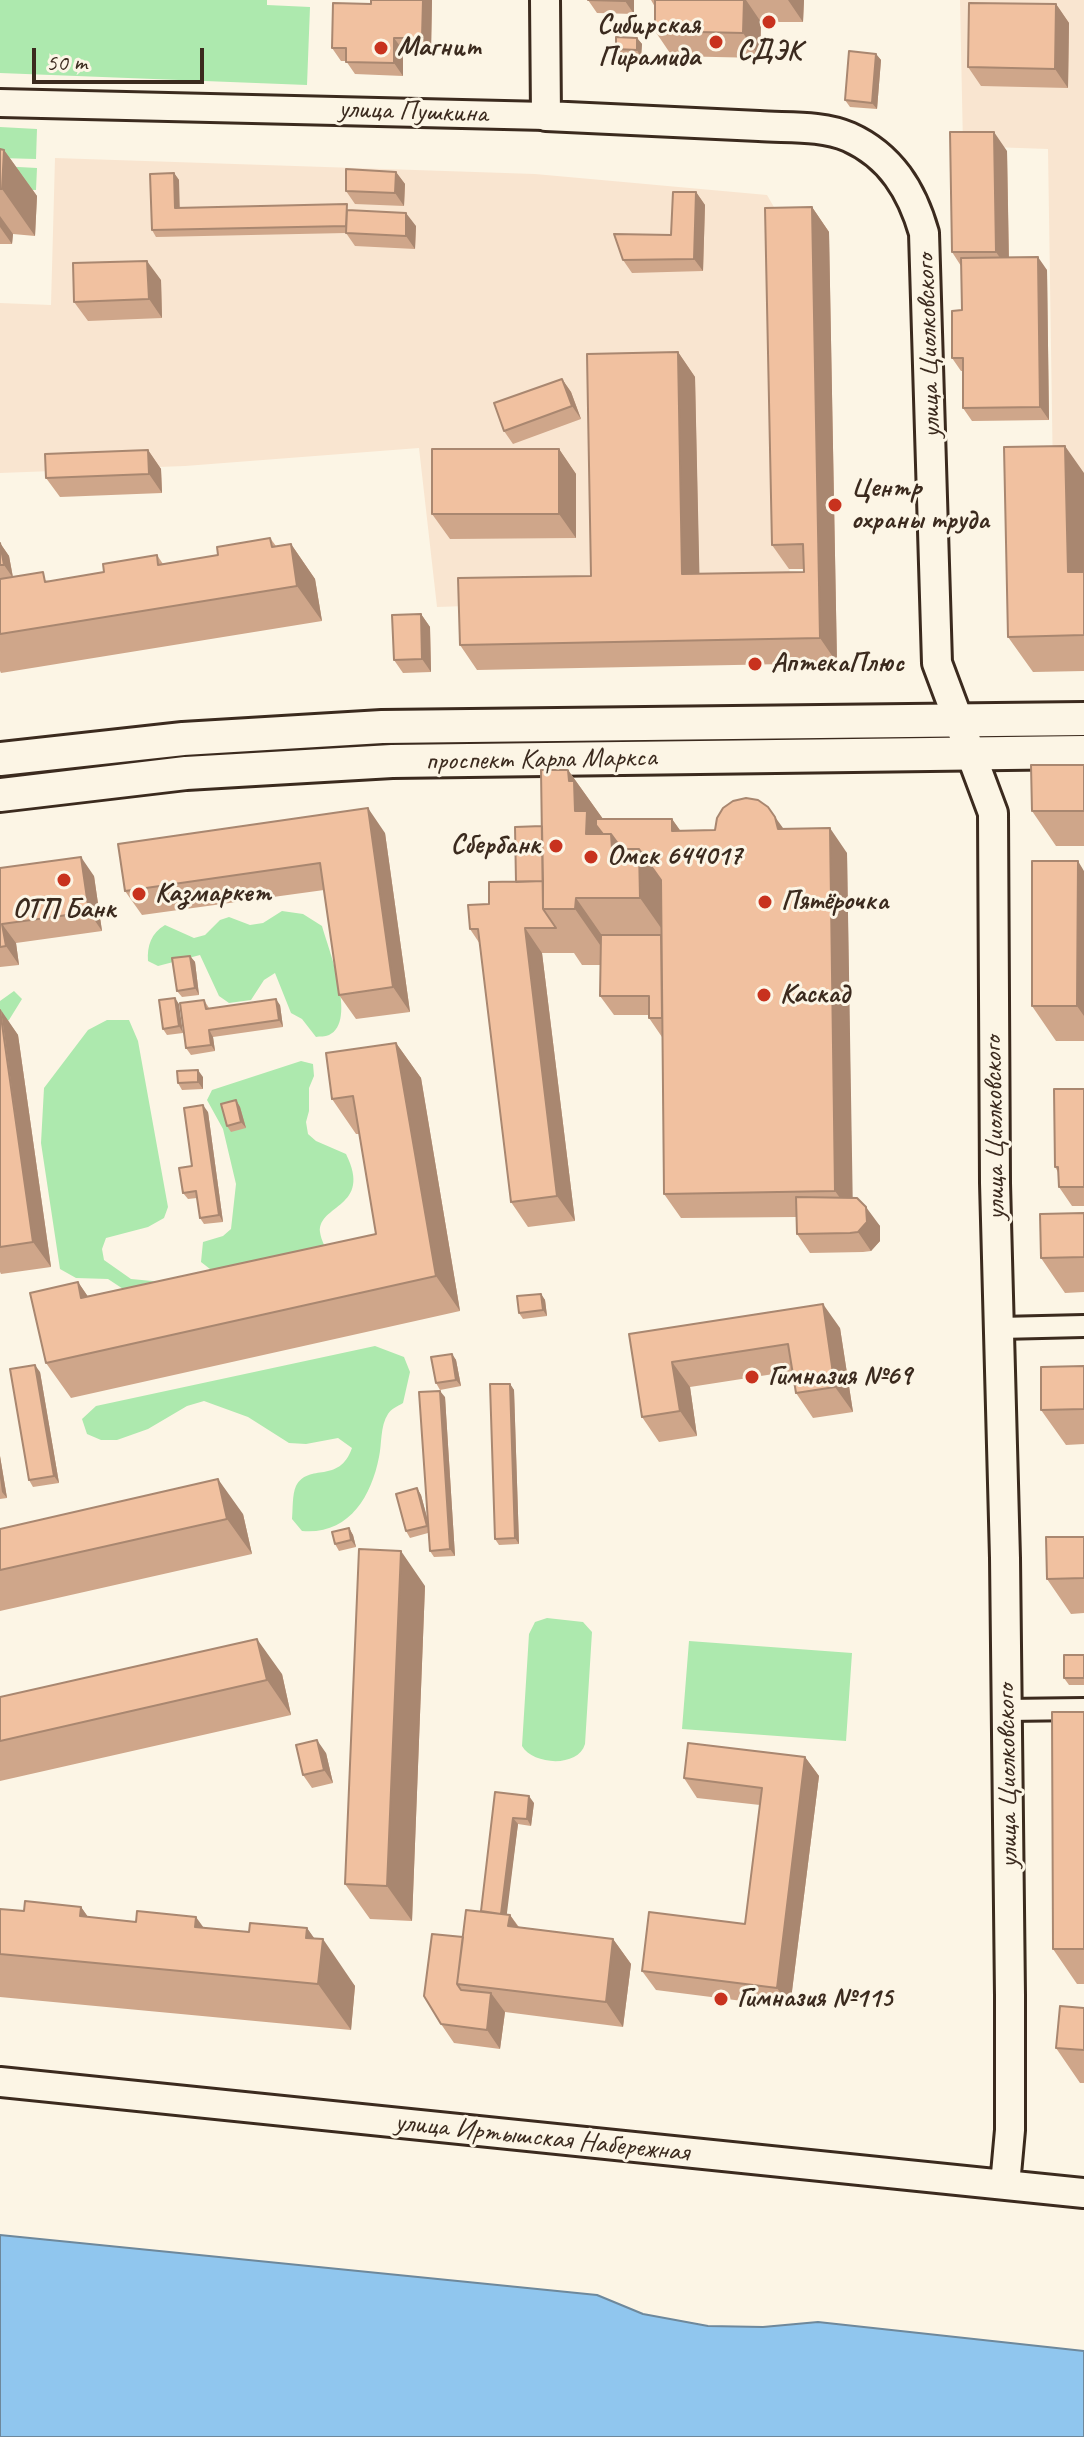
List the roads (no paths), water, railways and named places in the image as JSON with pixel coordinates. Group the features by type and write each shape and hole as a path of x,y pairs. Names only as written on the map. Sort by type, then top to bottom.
{"main road":[{"path":"545,0 546,116"},
{"name":"улица Пушкина","path":"546,116 825,130"},
{"name":"улица Циолковского","path":"825,130 859,142 898,174 915,202 924,233 937,663 993,813 995,1183 1007,1710 1010,2130 1005,2185"},
{"name":"проспект Карла Маркса","path":"0,759 183,739 422,726 1084,719"},
{"path":"183,739 186,773"},
{"path":"103,748 105,782"},
{"name":"проспект Карла Маркса","path":"0,795 186,773 392,761 1084,752"},
{"name":"улица Иртышская Набережная","path":"0,2082 1084,2193"}],"street":[{"name":"улица Пушкина","path":"0,103 546,116"},
{"path":"1000,1328 1084,1326"},
{"path":"1007,1710 1084,1709"}],"water":[{"path":"0,2235 597,2295 643,2314 708,2326 763,2327 818,2322 1084,2351 1084,2437 0,2437"}],"place":[{"name":"СДЭК","path":"769,22"},
{"name":"Сибирская Пирамида","path":"716,42"},
{"name":"Магнит","path":"381,48"},
{"name":"Центр охраны труда","path":"835,505"},
{"name":"АптекаПлюс","path":"755,664"},
{"name":"Сбербанк","path":"556,846"},
{"name":"Омск 644017","path":"591,857"},
{"name":"ОТП Банк","path":"64,880"},
{"name":"Казмаркет","path":"139,894"},
{"name":"Пятёрочка","path":"765,902"},
{"name":"Каскад","path":"764,995"},
{"name":"Гимназия №69","path":"752,1377"},
{"name":"Гимназия №115","path":"721,1999"}]}
